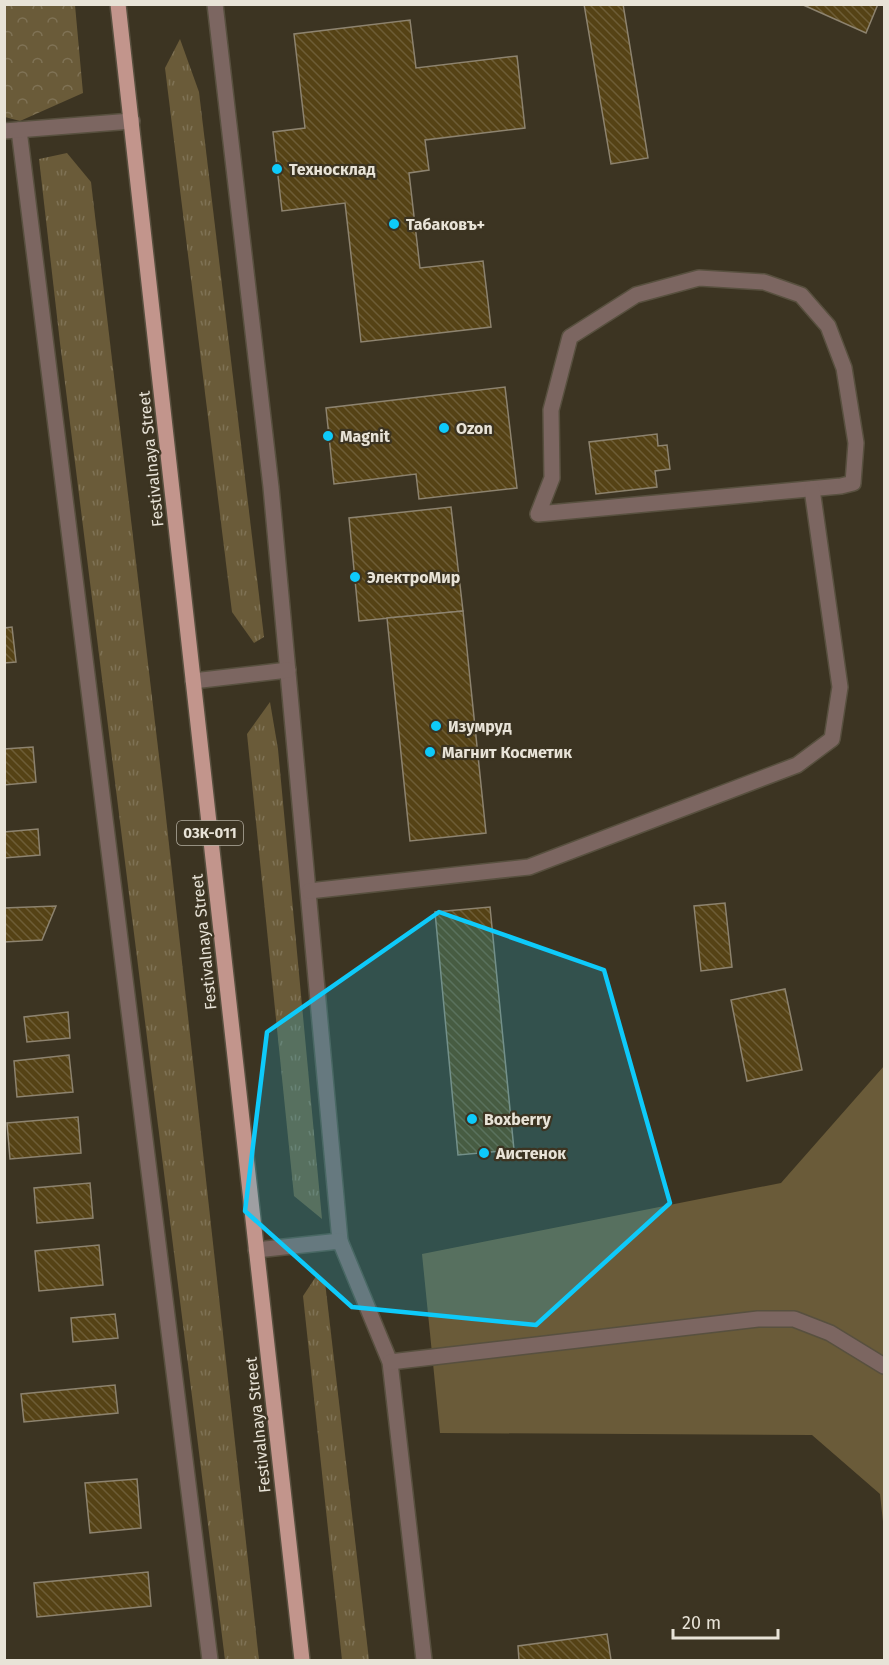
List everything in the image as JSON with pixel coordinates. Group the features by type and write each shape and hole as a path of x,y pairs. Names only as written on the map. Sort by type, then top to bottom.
{"main road":[{"name":"Festivalnaya Street","path":"118,4 302,1660"}],"lane":[{"path":"215,4 272,487 340,1241 390,1362 423,1660"},
{"path":"132,121 12,130 210,1660"},
{"path":"699,278 764,282 801,295 828,326 840,357 844,368 856,443 852,483 812,489 538,514 552,478 551,410 570,337 636,295 699,278"},
{"path":"309,891 529,867 797,765 832,739 840,687 812,489"},
{"path":"193,681 288,670"},
{"path":"256,1250 340,1241"},
{"path":"390,1362 758,1319 794,1318 830,1333 885,1366"}],"highlighted area":[{"path":"439,912 604,970 670,1203 536,1325 352,1307 245,1211 267,1032"}],"green space":[{"path":"5,4 75,5 83,93 20,121 5,117"},
{"path":"180,39 199,92 264,637 254,643 232,612 165,68"},
{"path":"67,153 91,182 163,790 259,1660 225,1660 39,159"},
{"path":"270,702 278,749 322,1219 294,1196 247,734"},
{"path":"884,1066 884,1531 880,1494 812,1435 440,1433 422,1254 781,1183"},
{"path":"317,1275 325,1282 369,1660 342,1660 303,1296"}],"building":[{"path":"584,4 623,4 648,158 611,164"},
{"path":"801,4 878,4 866,33"},
{"path":"410,20 416,68 517,56 525,128 425,140 429,170 409,173 420,268 483,261 491,327 361,342 345,203 282,211 273,132 305,128 294,34"},
{"path":"505,387 517,488 419,499 416,474 334,484 326,408"},
{"path":"657,434 658,446 667,445 670,469 655,471 657,487 596,494 589,442"},
{"path":"451,507 463,611 359,621 349,518"},
{"name":"Изумруд","path":"463,611 486,833 410,841 387,618"},
{"path":"12,627 16,662 4,663 4,628"},
{"path":"33,747 36,782 4,785 4,749"},
{"path":"38,829 40,855 4,858 4,832"},
{"path":"725,903 732,967 701,971 694,906"},
{"path":"56,906 42,940 4,942 4,908"},
{"path":"490,907 514,1150 458,1155 435,912"},
{"path":"785,989 802,1070 747,1081 731,1000"},
{"path":"68,1012 70,1038 27,1042 24,1017"},
{"path":"69,1055 73,1092 17,1097 14,1061"},
{"path":"78,1117 81,1153 10,1159 7,1123"},
{"path":"90,1183 93,1218 37,1223 34,1188"},
{"path":"99,1245 103,1285 39,1291 35,1251"},
{"path":"115,1314 118,1338 73,1342 71,1318"},
{"path":"115,1385 118,1413 24,1422 21,1394"},
{"path":"137,1479 141,1528 90,1533 85,1483"},
{"path":"148,1572 151,1606 37,1617 34,1583"},
{"path":"607,1634 611,1660 519,1660 518,1646"}],"place":[{"name":"Техносклад","path":"277,169"},
{"name":"Табаковъ+","path":"394,224"},
{"name":"Ozon","path":"444,428"},
{"name":"Magnit","path":"328,436"},
{"name":"ЭлектроМир","path":"355,577"},
{"name":"Изумруд","path":"436,726"},
{"name":"Магнит Косметик","path":"430,752"},
{"name":"Boxberry","path":"472,1119"},
{"name":"Аистенок","path":"484,1153"}]}
